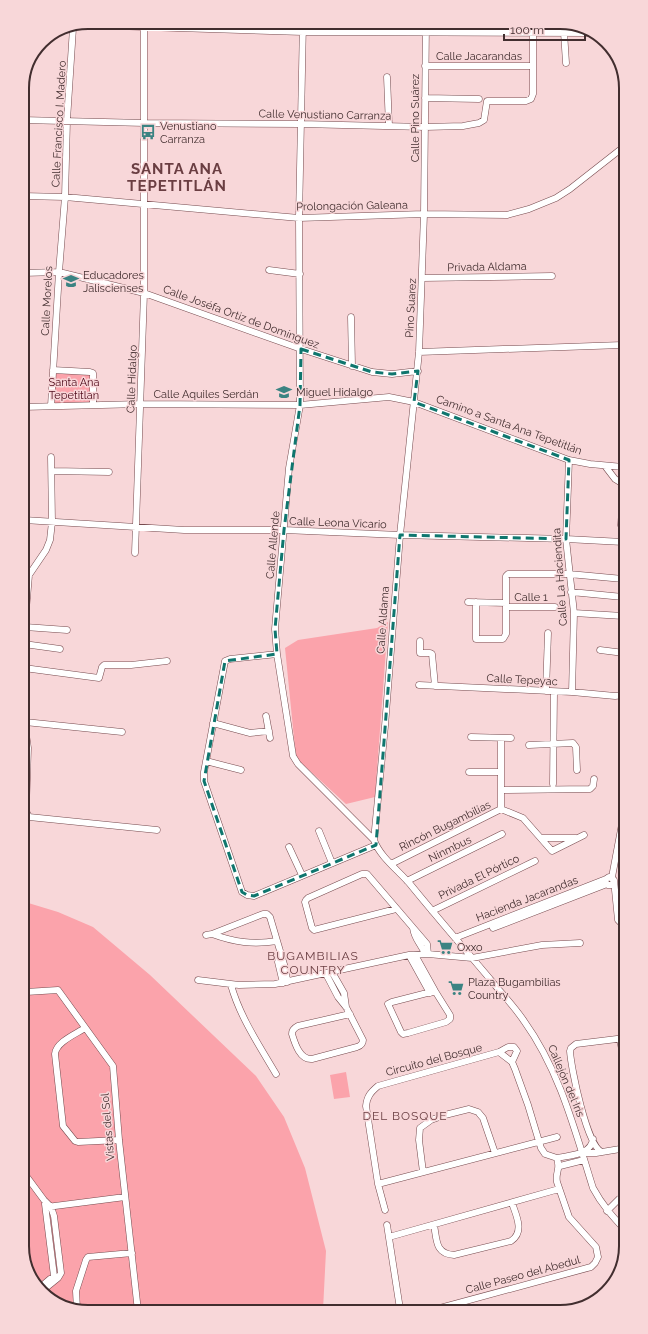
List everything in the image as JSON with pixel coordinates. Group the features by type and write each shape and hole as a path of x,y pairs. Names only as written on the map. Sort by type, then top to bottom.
{"street":[{"name":"Calle Hidalgo","path":"135,553 144,293 145,29"},
{"path":"244,29 303,32 580,33"},
{"name":"Calle Francisco I. Madero","path":"65,197 67,120 73,31"},
{"name":"Calle Allende","path":"303,32 299,218 300,405 290,468 284,530 275,629 277,654 293,756 295,760 375,842"},
{"name":"Calle Pino Suárez","path":"424,214 426,32"},
{"path":"533,32 533,66"},
{"path":"564,32 566,63"},
{"name":"Calle Jacarandas","path":"426,66 533,66"},
{"name":"Calle Venustiano Carranza","path":"29,120 145,123 301,124 426,128 463,126 482,122 485,118 487,102 526,102 532,99 533,66"},
{"path":"387,77 389,126"},
{"path":"425,98 479,99"},
{"name":"Prolongación Galeana","path":"29,196 65,197 299,218 424,214 506,216 529,209 556,198 570,189 619,151"},
{"name":"Calle Morelos","path":"51,406 65,197"},
{"name":"Pino Suarez","path":"414,402 418,371 424,214"},
{"path":"269,270 300,274"},
{"name":"Calle Joséfa Ortiz de Domínguez","path":"29,273 59,272 144,293 300,349 372,372 392,374 418,371"},
{"name":"Privada Aldama","path":"422,278 552,276"},
{"path":"351,317 352,366"},
{"path":"419,352 619,345"},
{"path":"53,370 93,373 92,405"},
{"name":"Calle Aquiles Serdán","path":"29,407 141,404 300,405 389,397 414,402"},
{"name":"Camino a Santa Ana Tepetitlán","path":"414,402 569,460 619,467"},
{"name":"Calle Aldama","path":"375,842 400,535 414,402"},
{"path":"29,575 48,548 52,522 51,457"},
{"name":"Calle La Haciendita","path":"569,460 566,539 574,613 572,692"},
{"path":"605,466 615,479 619,482"},
{"path":"52,471 109,472"},
{"name":"Calle Leona Vicario","path":"29,520 184,530 284,530 619,542"},
{"path":"476,602 476,639 500,640 504,638 506,634 507,574 569,574 619,579"},
{"path":"571,592 619,597"},
{"name":"Calle 1","path":"468,602 555,607"},
{"path":"574,613 619,616"},
{"path":"29,627 67,630"},
{"path":"546,691 548,633"},
{"path":"420,640 420,653 432,654 435,686"},
{"path":"29,645 60,649"},
{"path":"600,650 619,652"},
{"path":"277,654 230,659 225,661 206,761 204,781 242,892 247,895 254,896 332,863 375,842"},
{"path":"29,669 99,678 104,665 131,665 167,661"},
{"name":"Calle Tepeyac","path":"419,685 572,692 619,696"},
{"path":"553,784 554,692"},
{"path":"213,723 250,732 269,734 266,716"},
{"path":"29,722 122,732"},
{"path":"471,737 511,738"},
{"path":"501,738 501,809"},
{"path":"529,745 574,743 576,747 576,770"},
{"path":"206,761 241,770"},
{"path":"469,772 501,772"},
{"path":"501,790 590,789 594,786 594,779"},
{"name":"Rincón Bugambilias","path":"391,864 501,809 523,818 552,851 584,835"},
{"path":"29,816 157,830"},
{"path":"319,832 332,863"},
{"name":"Ninmbus","path":"407,881 502,834"},
{"path":"542,838 577,838"},
{"path":"619,838 610,881 619,921"},
{"name":"Callejón del Iris","path":"375,842 391,864 524,1020 540,1045 554,1073 567,1106 593,1188 607,1211 619,1224"},
{"path":"289,847 302,875"},
{"name":"Privada El Pórtico","path":"432,911 535,861"},
{"path":"396,909 314,930 312,928 305,902 308,898 366,874 413,928 414,937 423,947 426,954"},
{"name":"Hacienda Jacarandas","path":"457,940 562,898 610,881"},
{"path":"277,941 262,944 246,943 209,934 266,913 270,915 277,941 280,956 286,971 285,982"},
{"path":"198,980 230,985 251,986 285,982 412,955 426,954 472,958 542,945 580,943"},
{"path":"412,955 433,992 450,1015 450,1019 446,1022 403,1034 388,1004 433,992"},
{"path":"329,973 338,997 346,1007 350,1014 363,1040 361,1045 312,1060 306,1060 302,1056 292,1034 292,1031 295,1028 350,1014"},
{"path":"230,985 242,1016 276,1074"},
{"name":"Vistas del Sol","path":"29,992 58,990 113,1066 119,1140 137,1305"},
{"path":"85,1028 60,1044 56,1049 55,1054 63,1127 75,1141 78,1142 119,1140"},
{"path":"602,1152 597,1148 592,1139 583,1115 571,1048 576,1044 619,1039"},
{"path":"499,1052 508,1047 514,1047 517,1050 512,1062 544,1154 557,1158 582,1153 619,1149"},
{"name":"Circuito del Bosque","path":"385,1210 378,1184 366,1106 366,1100 369,1093 378,1086 499,1052 512,1062"},
{"path":"423,1172 419,1140 420,1128 431,1120 445,1115 469,1109 478,1112 483,1118 495,1153"},
{"path":"378,1184 557,1137"},
{"path":"582,1153 586,1152 590,1148 592,1139"},
{"name":"Calle Paseo del Abedul","path":"451,1305 590,1267 595,1263 598,1257 596,1247 569,1217 559,1190 556,1177 560,1166 557,1158"},
{"path":"560,1166 584,1160"},
{"path":"29,1180 54,1216 61,1273 46,1287"},
{"path":"389,1237 559,1190"},
{"path":"48,1207 125,1197"},
{"path":"607,1211 619,1200"},
{"path":"434,1225 439,1249 450,1255 511,1241 520,1230 512,1203"},
{"path":"48,1207 53,1264 56,1277"},
{"path":"387,1226 399,1305"},
{"path":"77,1304 76,1291 88,1257 132,1253"},
{"path":"53,1264 60,1263"},
{"path":"43,1284 56,1277"}],"highlighted area":[{"path":"301,349 372,372 392,374 418,371 414,402 569,460 566,539 400,535 376,845 254,896 247,895 242,892 204,781 225,661 277,654 275,629 284,530 300,405"}],"green space":[{"name":"Santa Ana Tepetitlan","path":"55,373 92,374 92,403 55,403"},
{"path":"388,622 375,797 346,804 296,758 285,648 298,640 377,628"},
{"path":"29,903 58,912 93,927 150,975 256,1076 284,1117 305,1168 326,1251 323,1305 84,1305 65,1301 46,1288 33,1269 29,1246"},
{"path":"346,1072 350,1097 334,1099 330,1075"}],"place":[{"name":"Venustiano Carranza","path":"148,132"},
{"name":"Educadores Jaliscienses","path":"71,281"},
{"name":"Miguel Hidalgo","path":"284,392"},
{"name":"Oxxo","path":"445,947"},
{"name":"Plaza Bugambilias Country","path":"456,988"}],"district":[{"name":"SANTA ANA TEPETITLÁN","path":"177,178"},
{"name":"BUGAMBILIAS COUNTRY","path":"313,963"},
{"name":"DEL BOSQUE","path":"405,1116"}]}
